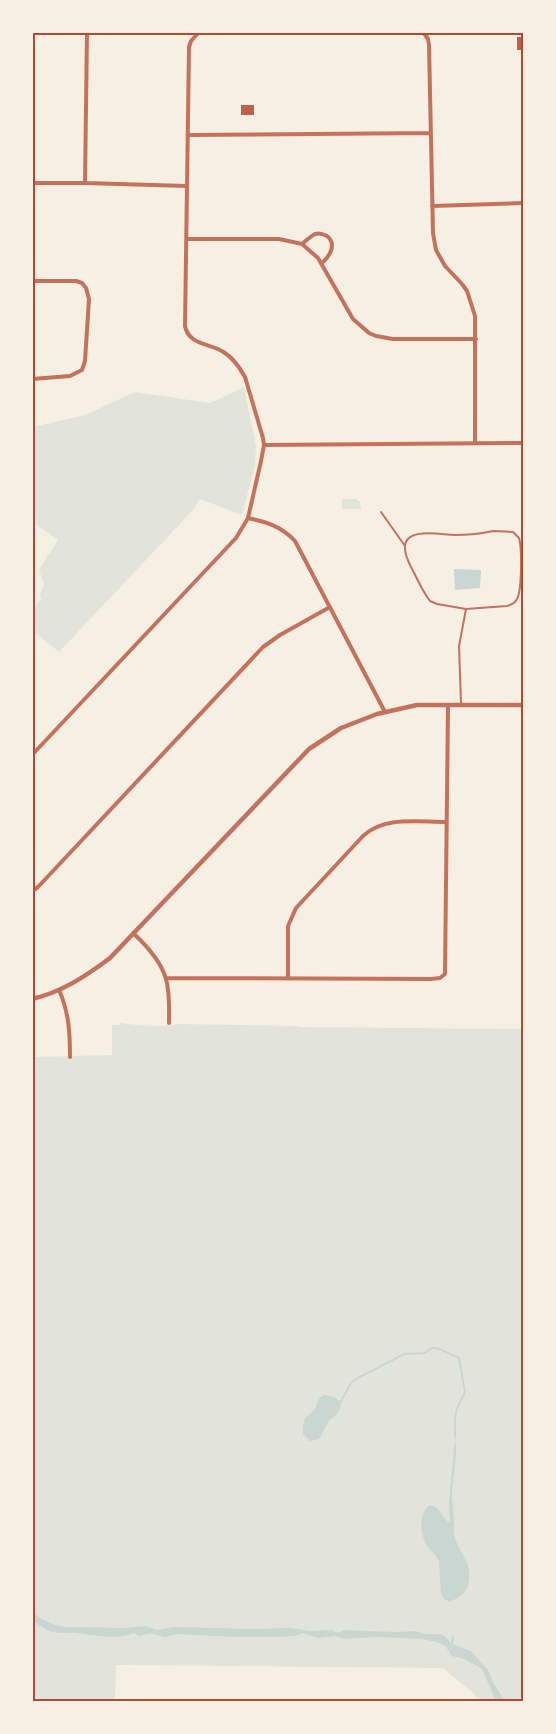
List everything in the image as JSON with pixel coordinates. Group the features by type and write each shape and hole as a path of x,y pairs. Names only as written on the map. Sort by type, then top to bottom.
{"street":[{"path":"85,183 87,32"},
{"path":"32,755 227,548 236,538 248,518 264,444 246,377 241,369 225,353 195,341 186,332 185,326 189,47 191,40 200,32"},
{"path":"425,34 429,45 433,233 436,250 446,266 467,291 475,316 475,443"},
{"path":"188,135 430,134"},
{"path":"32,183 187,186"},
{"path":"432,206 524,203"},
{"path":"302,244 315,234 323,234 329,238 332,244 331,252 322,263"},
{"path":"187,238 279,239 302,244 322,263 353,319 376,336 393,339 476,339"},
{"path":"32,281 76,281 82,283 86,288 89,299 85,361 82,370 70,376 32,379"},
{"path":"264,444 524,443"},
{"path":"248,518 278,527 295,541 385,712"},
{"path":"32,891 263,647 280,635 330,608"},
{"path":"166,978 431,979 440,978 445,974 448,704"},
{"path":"32,999 83,979 110,958 309,750 341,728 385,712 417,705 524,705"},
{"path":"288,978 288,926 296,908 363,836 376,826 383,824 446,822"},
{"path":"133,933 148,948 163,970 169,1002 169,1023"},
{"path":"59,990 66,1004 70,1034 70,1057"}],"lane":[{"path":"380,512 405,546"},
{"path":"507,531 517,535 520,542 521,558 517,600 507,606 466,609 430,601 406,557 405,546 408,538 417,534 468,535 507,531"},
{"path":"461,704 459,646 466,609"}],"shaded area":[{"path":"244,387 256,446 255,466 242,515 200,499 193,510 59,652 33,631 33,609 42,598 39,597 44,584 39,570 47,557 47,553 49,554 58,540 33,522 33,427 85,415 135,392 210,403"},
{"path":"342,499 356,499 360,502 361,509 342,509"},
{"path":"454,569 481,570 480,588 455,590"},
{"path":"120,1023 156,1026 178,1024 523,1029 523,1701 478,1701 474,1694 443,1668 116,1665 115,1701 33,1701 32,1057 112,1055 112,1025 119,1025"},
{"path":"324,1395 338,1399 341,1405 319,1439 310,1441 303,1434 305,1418 315,1409 319,1398"},
{"path":"455,1438 456,1459 452,1495 454,1532 469,1573 465,1591 450,1602 444,1599 441,1594 439,1561 427,1546 421,1524 423,1513 430,1505 436,1507 448,1522 450,1521 449,1502"},
{"path":"33,1612 41,1619 55,1625 67,1627 125,1628 145,1626 157,1630 174,1627 290,1628 311,1631 331,1630 338,1633 344,1630 416,1631 424,1634 439,1634 445,1636 452,1644 471,1651 488,1670 505,1701 496,1701 482,1669 464,1659 452,1656 446,1647 438,1642 420,1639 377,1637 343,1639 335,1636 318,1638 302,1633 296,1636 275,1637 178,1634 165,1637 150,1633 139,1636 134,1633 121,1636 105,1636 56,1633 33,1621"}],"building":[{"path":"517,37 524,37 524,50 517,50"},
{"path":"241,105 254,105 254,115 241,115"}],"waterway":[{"path":"340,1403 351,1383 358,1378 404,1354 425,1353 432,1348 437,1348 459,1358 465,1392 457,1408 455,1438"},
{"path":"452,1644 453,1636"}]}
